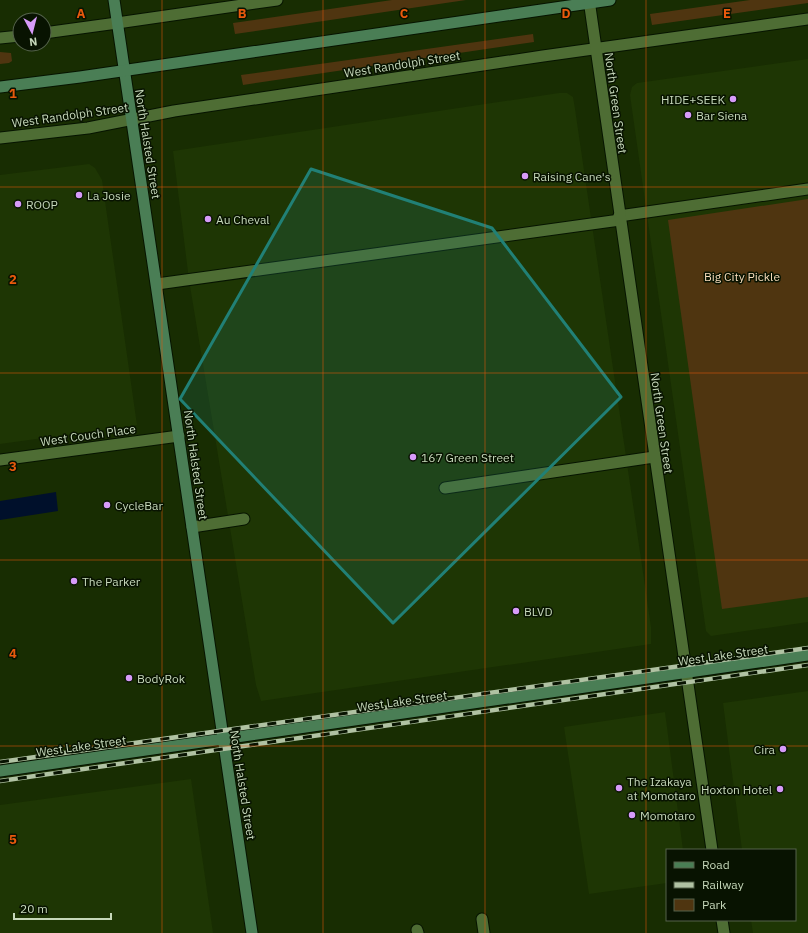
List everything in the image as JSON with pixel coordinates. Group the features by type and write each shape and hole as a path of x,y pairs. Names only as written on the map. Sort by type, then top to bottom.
{"main road":[{"name":"North Halsted Street","path":"114,0 252,933"},
{"path":"0,87 124,71 589,1 610,0"},
{"name":"West Lake Street","path":"0,771 808,655"}],"street":[{"path":"52,32 277,0"},
{"name":"North Green Street","path":"589,1 619,218 712,849"},
{"name":"West Randolph Street","path":"0,138 88,128 174,111 595,48 808,19"},
{"path":"0,38 12,37"},
{"path":"157,284 619,218 808,189"},
{"name":"West Couch Place","path":"0,460 178,436"},
{"path":"445,488 654,457"},
{"path":"192,526 244,519"},
{"path":"482,919 484,933"},
{"path":"722,921 724,933"}],"highlighted area":[{"path":"311,169 492,228 621,397 393,623 180,399"}],"shaded area":[{"path":"808,59 808,622 711,636 706,631 630,95 632,87 637,83"},
{"path":"567,93 573,97 651,627 651,644 261,701 256,685 189,280 173,151"},
{"path":"89,164 95,168 102,180 137,425 0,444 0,175"},
{"path":"808,691 808,933 753,933 751,921 796,921 796,849 742,849 723,703"},
{"path":"665,712 683,849 666,849 666,883 589,894 564,727"},
{"path":"191,779 213,933 0,933 0,805"}],"green space":[{"path":"392,0 466,0 235,34 233,23"},
{"path":"750,0 808,0 808,3 652,25 650,14"},
{"path":"533,34 534,42 243,85 241,75"},
{"path":"0,52 11,53 12,61 9,63 0,64"},
{"name":"Big City Pickle","path":"808,199 808,597 722,609 668,220"}],"water":[{"path":"56,492 58,511 0,520 0,501"}],"railway":[{"path":"0,762 808,648"},
{"path":"0,781 808,665"}],"place":[{"name":"HIDE+SEEK","path":"733,99"},
{"name":"Bar Siena","path":"688,115"},
{"name":"Raising Cane's","path":"525,176"},
{"name":"La Josie","path":"79,195"},
{"name":"ROOP","path":"18,204"},
{"name":"Au Cheval","path":"208,219"},
{"name":"167 Green Street","path":"413,457"},
{"name":"CycleBar","path":"107,505"},
{"name":"The Parker","path":"74,581"},
{"name":"BLVD","path":"516,611"},
{"name":"BodyRok","path":"129,678"},
{"name":"Cira","path":"783,749"},
{"name":"The Izakaya at Momotaro","path":"619,788"},
{"name":"Hoxton Hotel","path":"780,789"},
{"name":"Momotaro","path":"632,815"}]}
